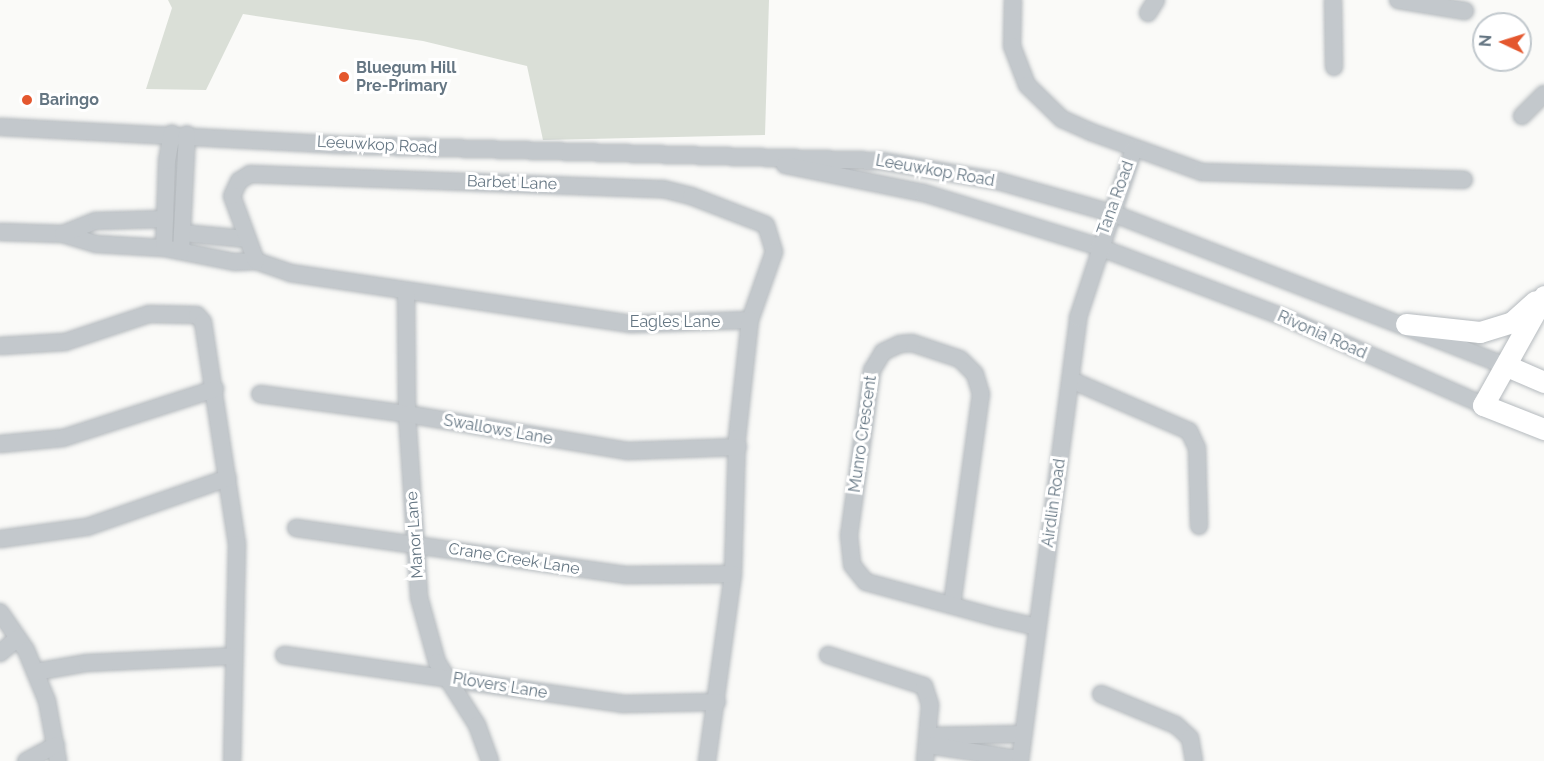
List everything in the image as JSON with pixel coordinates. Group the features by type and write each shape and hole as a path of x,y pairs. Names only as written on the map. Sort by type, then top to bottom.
{"main road":[{"path":"1406,324 1480,332 1499,328 1522,313 1544,291"},
{"path":"1483,405 1508,366 1544,296"},
{"path":"1508,366 1544,382"},
{"name":"Rivonia Road","path":"1483,405 1544,429"}],"street":[{"name":"Tana Road","path":"1013,0 1012,46 1017,66 1038,100 1062,119 1134,149 1099,248"},
{"path":"1333,0 1334,67"},
{"path":"1398,0 1465,11"},
{"path":"1522,116 1544,94"},
{"name":"Leeuwkop Road","path":"0,127 180,134 345,145 755,159 834,157 881,161 998,181 1112,213"},
{"path":"164,248 165,219 180,134"},
{"path":"180,134 183,233 181,251"},
{"path":"1134,149 1215,173 1464,180"},
{"name":"Leeuwkop Road","path":"755,159 924,193 1099,248"},
{"name":"Barbet Lane","path":"256,261 232,196 239,181 250,174 677,191 766,225 774,252 750,320"},
{"path":"1112,213 1406,324 1508,366"},
{"path":"0,232 63,234 96,221 165,219"},
{"path":"183,233 246,239"},
{"name":"Eagles Lane","path":"63,234 96,243 164,248 235,262 256,261 290,273 406,292 644,325 750,320"},
{"name":"Airdlin Road","path":"1020,760 1078,318 1099,248"},
{"name":"Rivonia Road","path":"1099,248 1286,318 1483,405"},
{"name":"Manor Lane","path":"406,292 407,414 423,617 438,662 484,739 490,761"},
{"path":"0,346 65,342 149,314 197,315 205,326 237,544 232,761"},
{"path":"708,761 734,573 738,447 750,320"},
{"name":"Munro Crescent","path":"952,605 981,394 975,374 960,359 912,344 900,344 883,352 872,370 849,535 850,556 866,582 952,605 1036,627"},
{"path":"1071,380 1180,425 1195,439 1199,526"},
{"path":"0,444 63,438 215,389"},
{"name":"Swallows Lane","path":"260,394 407,414 627,451 738,447"},
{"path":"0,539 87,527 228,478"},
{"name":"Crane Creek Lane","path":"296,528 416,543 627,575 734,573"},
{"path":"0,612 18,638 47,701 57,753 26,761"},
{"path":"0,653 18,638"},
{"name":"Plovers Lane","path":"284,655 622,704 717,702"},
{"path":"828,655 924,686 930,705 927,747"},
{"path":"35,672 87,663 233,656"},
{"path":"1101,694 1176,725 1190,738 1194,761"},
{"path":"927,747 1023,734"},
{"path":"927,747 1020,760"}],"shaded area":[{"path":"168,0 769,0 765,135 543,140 527,66 423,41 243,14 206,90 146,89 172,8"}],"place":[{"name":"Bluegum Hill Pre-Primary","path":"344,77"},
{"name":"Baringo","path":"27,100"}]}
